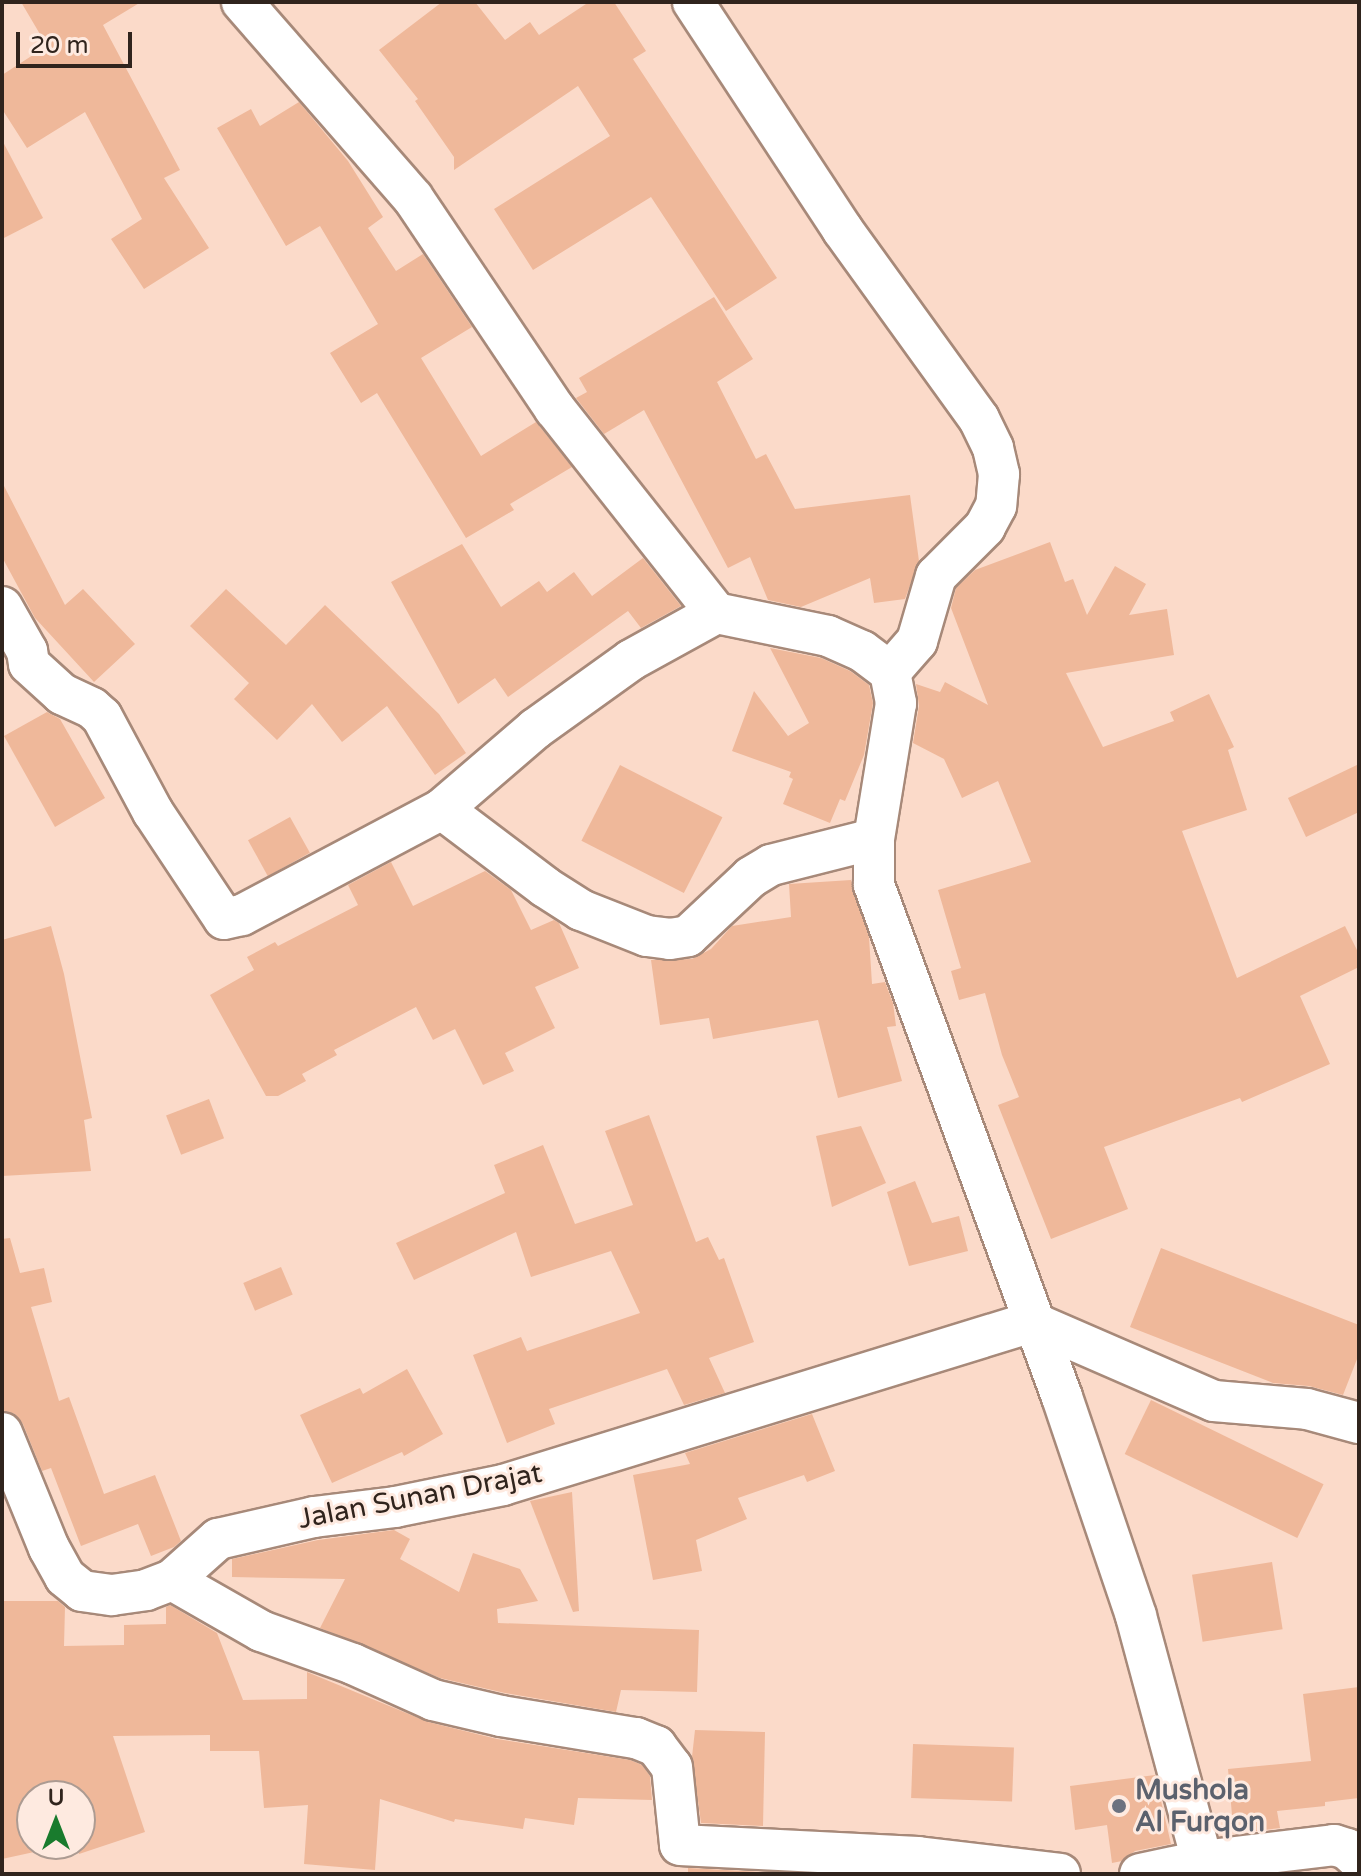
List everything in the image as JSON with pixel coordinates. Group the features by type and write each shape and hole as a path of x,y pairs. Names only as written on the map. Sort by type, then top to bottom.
{"street":[{"path":"242,2 413,198 555,409 716,613 828,636 862,651 890,672 896,703 874,839 874,885 1136,1616 1202,1861"},
{"path":"693,2 842,229 979,419 993,448 999,474 996,506 985,527 936,576 917,641 890,672"},
{"path":"2,607 27,651 29,664 62,694 92,708 102,717 153,812 224,919 242,915 442,809 535,729 631,660 716,613"},
{"path":"442,809 545,887 581,910 647,936 670,939 688,936 751,877 771,865 874,839"},
{"path":"1032,1322 1214,1401 1307,1409 1359,1423"},
{"name":"Jalan Sunan Drajat","path":"2,1433 49,1548 65,1577 82,1591 112,1595 146,1590 172,1580 218,1539 314,1517 395,1507 503,1485 1032,1322"},
{"path":"172,1580 261,1631 353,1664 433,1700 501,1716 636,1738 656,1746 672,1767 681,1860 918,1857 1060,1874"},
{"path":"1140,1874 1182,1868 1202,1861 1334,1845 1347,1849 1359,1860"}],"building":[{"path":"21,2 141,2 103,25 180,170 164,178 209,248 144,289 111,239 142,219 85,112 27,148 2,109 2,75 47,46"},
{"path":"442,2 475,2 505,40 530,22 539,35 589,2 614,2 646,51 633,59 777,278 726,311 651,197 533,270 494,209 610,136 578,86 454,170 454,157 415,101 418,99 379,50"},
{"path":"299,102 348,161 383,217 368,228 396,271 423,254 472,327 421,358 481,456 536,422 572,467 510,504 514,510 466,538 377,393 361,403 330,353 378,324 320,226 286,246 217,128 251,109 260,126"},
{"path":"2,140 43,218 2,239"},
{"path":"714,297 753,359 717,382 756,459 766,454 795,509 910,495 919,561 905,599 874,603 870,578 801,607 768,600 750,557 728,568 644,410 604,434 576,398 587,392 579,378"},
{"path":"2,482 65,605 83,589 135,644 94,682 35,618 2,557"},
{"path":"1050,542 1065,582 1073,579 1087,615 1115,566 1146,584 1129,615 1167,609 1174,655 1066,673 1103,747 1174,721 1170,712 1209,694 1234,747 1228,750 1247,810 1182,831 1237,978 1345,926 1359,954 1359,967 1300,996 1330,1064 1242,1102 1240,1098 1104,1147 1128,1209 1051,1239 998,1105 1019,1097 1002,1055 985,993 959,1000 951,971 961,968 938,890 1031,862 998,781 962,798 944,759 913,743 919,706 916,684 940,692 945,682 988,705 951,608 956,588 975,570"},
{"path":"462,544 501,607 539,581 547,592 574,572 592,596 643,558 681,606 641,628 628,611 508,697 495,678 458,704 391,582"},
{"path":"226,589 286,645 325,605 439,714 466,753 435,775 387,706 342,742 312,704 277,740 234,699 249,683 190,626"},
{"path":"770,648 821,658 850,671 869,685 873,703 864,755 845,801 840,799 830,823 783,804 793,779 789,777 791,772 732,751 754,691 788,736 809,723"},
{"path":"47,712 60,719 105,798 55,827 4,736"},
{"path":"1359,764 1359,812 1306,837 1288,798"},
{"path":"620,765 722,817 684,893 581,841"},
{"path":"290,817 310,853 268,876 248,840"},
{"path":"391,862 413,906 485,871 511,890 531,930 554,920 559,923 579,968 535,987 555,1028 505,1053 514,1071 483,1085 455,1029 433,1040 416,1007 334,1050 337,1055 302,1074 306,1081 278,1096 266,1096 210,995 254,970 247,957 275,942 278,946 358,905 348,885"},
{"path":"851,880 869,937 872,984 885,982 893,1003 896,1026 887,1027 902,1081 838,1098 818,1020 713,1039 709,1018 660,1025 651,960 692,959 711,949 732,926 791,917 789,884"},
{"path":"51,926 64,974 92,1118 84,1120 91,1171 2,1176 2,940"},
{"path":"209,1099 224,1138 181,1155 166,1115"},
{"path":"649,1115 696,1242 708,1237 719,1260 724,1258 754,1342 709,1358 725,1393 684,1405 667,1369 549,1409 555,1424 507,1443 473,1355 521,1337 527,1351 640,1313 611,1251 531,1277 516,1232 414,1280 396,1243 505,1193 494,1165 543,1145 575,1224 633,1205 605,1131"},
{"path":"861,1126 886,1183 832,1207 816,1136"},
{"path":"915,1181 932,1223 959,1216 968,1251 909,1266 887,1192"},
{"path":"10,1238 20,1273 44,1268 52,1302 31,1307 59,1401 69,1397 104,1494 155,1475 181,1541 174,1547 151,1556 138,1524 81,1546 51,1468 42,1471 23,1424 15,1414 2,1410 2,1239"},
{"path":"1161,1248 1359,1325 1359,1354 1343,1395 1309,1386 1273,1383 1130,1327"},
{"path":"281,1267 293,1295 255,1311 243,1283"},
{"path":"407,1369 443,1434 404,1456 402,1452 332,1483 300,1415 360,1388 363,1394"},
{"path":"1151,1400 1324,1484 1297,1538 1125,1454"},
{"path":"812,1414 835,1471 807,1482 804,1475 738,1498 747,1519 696,1540 702,1571 653,1580 633,1475 690,1464 685,1453"},
{"path":"572,1492 579,1611 573,1612 530,1501"},
{"path":"394,1530 410,1539 400,1559 459,1592 473,1553 520,1569 538,1601 497,1609 498,1623 699,1630 697,1692 621,1690 616,1712 440,1678 320,1628 345,1579 232,1577 232,1559 318,1540"},
{"path":"1272,1562 1283,1629 1203,1642 1192,1575"},
{"path":"2,1601 58,1601 65,1607 64,1646 124,1645 124,1625 166,1624 166,1607 170,1605 217,1633 243,1700 307,1699 307,1672 428,1722 497,1739 630,1760 642,1765 650,1776 652,1800 578,1798 574,1825 525,1818 523,1829 455,1819 454,1822 380,1799 375,1870 304,1864 308,1805 264,1808 259,1751 210,1751 210,1735 113,1736 145,1832 96,1848 96,1780 16,1780 16,1856 2,1859"},
{"path":"1359,1687 1359,1798 1325,1802 1325,1806 1277,1811 1280,1828 1249,1832 1246,1814 1232,1815 1228,1769 1311,1761 1303,1694"},
{"path":"695,1730 765,1732 763,1826 701,1823 692,1757"},
{"path":"913,1744 1014,1748 1012,1801 911,1798"},
{"name":"Mushola Al Furqon","path":"1155,1775 1171,1844 1135,1851 1122,1861 1112,1863 1107,1825 1075,1830 1070,1786"},
{"path":"688,1868 762,1872 762,1874 688,1874"}],"place":[{"name":"Mushola Al Furqon","path":"1119,1806"}]}
